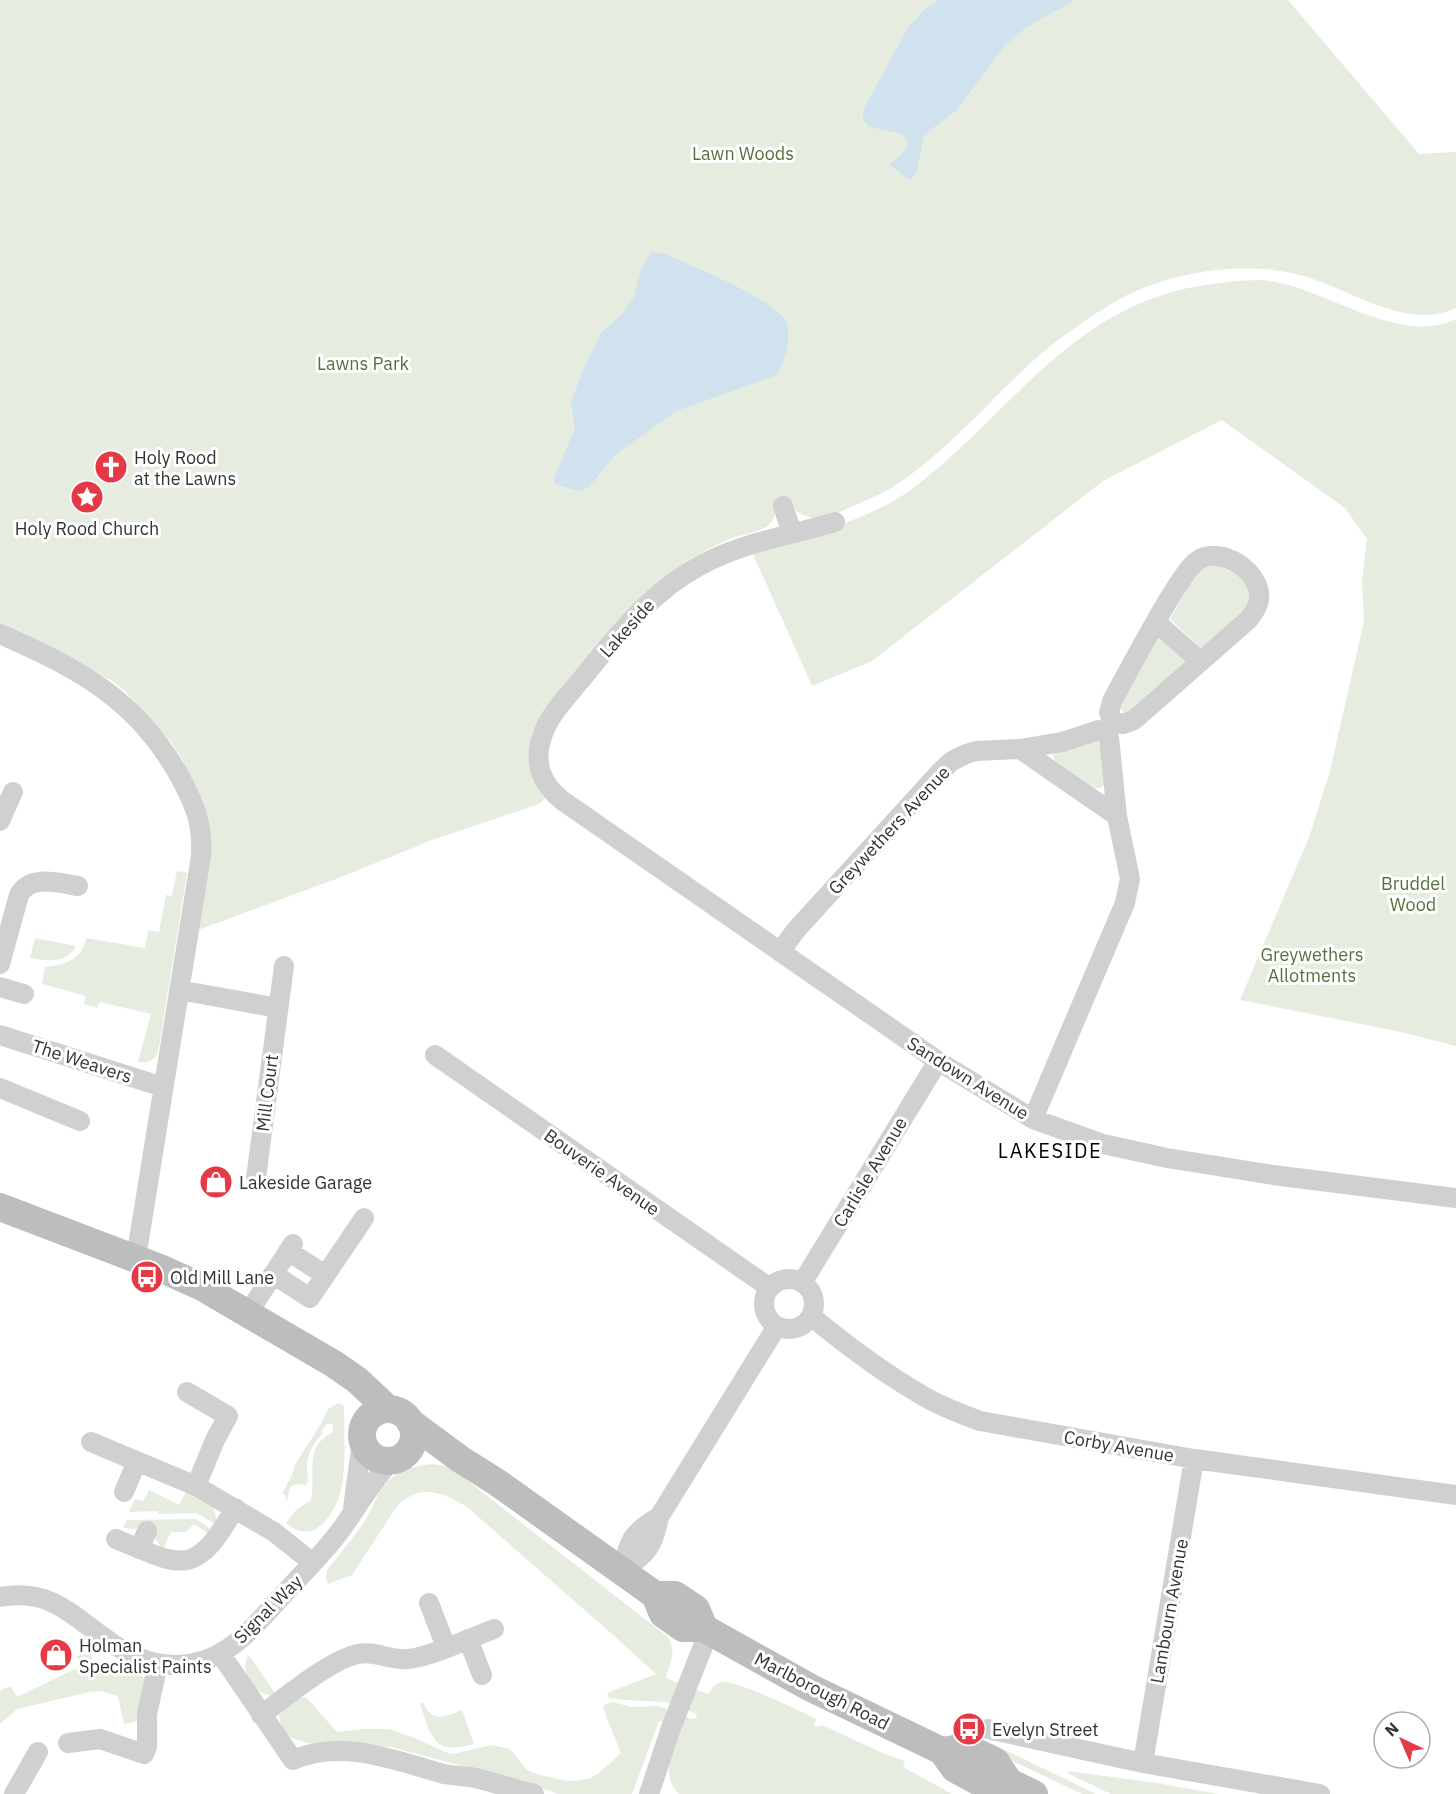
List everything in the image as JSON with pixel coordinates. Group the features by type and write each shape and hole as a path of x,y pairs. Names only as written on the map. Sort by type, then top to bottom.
{"main road":[{"name":"Marlborough Road","path":"0,1207 136,1258 193,1283 248,1313 357,1380 399,1415 460,1460 506,1488 622,1571 655,1595 663,1614 683,1628 706,1629 811,1688 942,1751 955,1769 985,1785 1009,1782 1034,1794"},
{"path":"346,1373 358,1400 363,1435 365,1448 376,1459 395,1460 406,1454 414,1439 413,1430 399,1415 372,1414 366,1421 363,1435"},
{"name":"Marlborough Road","path":"395,1460 433,1458 460,1460"}],"street":[{"path":"783,506 792,533"},
{"name":"Lakeside","path":"550,790 542,777 539,753 541,738 547,725 557,709 635,615 653,597 699,565 742,546 835,522"},
{"name":"Greywethers Avenue","path":"780,952 804,921 952,761 976,752 1020,749 1062,742 1099,730 1109,727 1123,724 1134,720 1254,613 1259,599 1258,592 1253,579 1239,564 1222,556 1210,555 1198,559 1187,571 1156,622 1113,699 1109,712 1109,727 1109,737 1117,816 1129,867 1129,891 1033,1119"},
{"path":"1156,622 1200,661"},
{"path":"0,634 82,674 117,699 149,730 169,758 198,815 202,843 136,1258"},
{"path":"1020,749 1117,816"},
{"name":"Sandown Avenue","path":"550,790 938,1061 1033,1119 1102,1144 1167,1158 1306,1180 1456,1198"},
{"path":"0,821 13,792"},
{"path":"0,964 20,895 26,885 37,882 78,886"},
{"name":"Mill Court","path":"256,1178 284,966"},
{"path":"0,987 24,994"},
{"path":"179,990 278,1008"},
{"name":"The Weavers","path":"0,1035 164,1087"},
{"name":"Bouverie Avenue","path":"435,1055 770,1288"},
{"name":"Carlisle Avenue","path":"802,1283 938,1061"},
{"path":"0,1088 80,1121"},
{"path":"273,1274 310,1298 364,1218"},
{"path":"248,1313 290,1247 325,1275"},
{"path":"789,1279 802,1283 812,1294 811,1316 799,1327 792,1329 777,1326 771,1321 764,1308 764,1301 770,1288 782,1280 789,1279"},
{"name":"Corby Avenue","path":"811,1316 925,1397 980,1421 1194,1459 1456,1495"},
{"path":"622,1571 644,1555 655,1537 659,1517 777,1326"},
{"path":"187,1392 228,1416 215,1440 196,1486"},
{"name":"Signal Way","path":"352,1514 363,1435"},
{"path":"92,1442 196,1486 279,1535 313,1563"},
{"name":"Lambourn Avenue","path":"1143,1763 1194,1459"},
{"name":"Signal Way","path":"0,1597 41,1597 78,1616 121,1649 137,1658 158,1664 192,1663 220,1653 247,1633 338,1534 378,1475 395,1460"},
{"path":"124,1492 137,1461"},
{"path":"116,1539 174,1561 188,1560 206,1551 213,1544 235,1508"},
{"path":"139,1549 147,1531"},
{"path":"429,1603 446,1647"},
{"path":"261,1715 329,1667 351,1656 369,1653 392,1658 421,1657 494,1629"},
{"path":"651,1793 706,1629"},
{"path":"468,1639 482,1675"},
{"path":"220,1653 293,1760 305,1754 317,1752 366,1753 447,1774 474,1777 534,1794"},
{"path":"68,1743 99,1739 144,1754 147,1747 147,1714 158,1664"},
{"path":"988,1729 1143,1763 1320,1794"},
{"path":"14,1794 38,1752"}],"green space":[{"name":"Lawns Park","path":"0,0 1288,0 1419,154 1456,152 1456,308 1437,314 1417,315 1377,305 1300,275 1253,269 1203,272 1155,284 1132,293 1068,332 1044,351 954,438 891,488 824,517 808,517 793,508 776,512 766,527 730,539 702,552 650,589 640,598 537,725 531,744 530,763 534,781 545,799 539,804 432,840 336,879 198,930 189,777 172,743 125,691 111,680 0,627"},
{"path":"1266,280 1290,286 1375,318 1397,323 1418,326 1439,325 1456,319 1456,1046 1401,1032 1240,1000 1310,835 1330,771 1364,621 1362,581 1367,539 1345,508 1222,420 1103,481 872,661 812,686 752,552 856,519 895,500 943,464 1061,353 1093,329 1128,309 1183,289 1237,281"},
{"path":"1226,564 1248,585 1251,597 1246,612 1201,648 1170,619 1198,568"},
{"path":"1159,635 1190,659 1131,712 1125,713 1118,707"},
{"path":"1100,740 1105,784 1101,788 1094,788 1054,760 1053,752"},
{"path":"177,871 187,873 159,1047 157,1055 152,1060 138,1062 151,1014 100,1002 97,1008 84,1004 86,996 42,984 45,967 72,960 81,952 86,938 145,948 148,930 159,932 166,895 172,896"},
{"path":"35,938 76,946 67,956 56,960 30,958"},
{"path":"342,1404 344,1407 344,1466 340,1493 333,1510 322,1525 307,1531 298,1530 286,1523 296,1510 311,1500 314,1453 323,1438 333,1432 333,1425 328,1423 322,1430 323,1433 310,1452 307,1461 306,1485 296,1484 290,1487 287,1501 285,1495 282,1494 296,1463 328,1409"},
{"path":"433,1464 455,1471 668,1637 672,1653 666,1678 708,1694 712,1688 722,1682 754,1691 816,1719 814,1727 822,1725 905,1761 903,1767 952,1794 679,1794 673,1786 669,1771 681,1729 659,1721 632,1794 559,1794 523,1782 391,1747 308,1743 291,1737 284,1731 279,1714 297,1698 306,1697 337,1732 389,1729 453,1754 491,1745 510,1749 527,1770 568,1781 591,1778 621,1753 603,1708 605,1704 613,1702 631,1707 659,1706 692,1719 696,1718 697,1714 666,1702 609,1698 607,1693 656,1674 467,1507 449,1497 423,1492 406,1499 397,1506 352,1575 328,1584 327,1570 365,1521 388,1481 408,1469"},
{"path":"149,1490 179,1505 186,1492 208,1503 214,1511 216,1525 197,1513 129,1512 135,1499 143,1501"},
{"path":"196,1519 212,1530 209,1534 194,1524 186,1532 171,1532 163,1549 154,1538 157,1529 144,1522 135,1529 123,1527 127,1520"},
{"path":"87,1651 91,1654 94,1667 98,1671 125,1669 148,1681 139,1721 124,1724 118,1696 101,1691 17,1709 0,1724 0,1691 11,1687 17,1697 81,1666 77,1657"},
{"path":"248,1656 277,1696 262,1693 251,1684 245,1671"},
{"path":"423,1702 430,1714 439,1717 462,1710 474,1744 450,1747 436,1741 420,1704"},
{"path":"993,1744 1096,1794 1082,1794 989,1750"},
{"path":"1067,1771 1157,1783 1218,1794 1111,1794"}],"water":[{"path":"939,0 1075,0 1027,27 1005,45 957,110 924,137 917,171 911,180 890,165 906,149 908,141 900,133 869,127 863,119 863,110 908,28 924,10"},
{"path":"652,252 662,253 730,283 779,313 788,329 787,349 783,363 777,375 676,411 615,455 588,488 579,491 555,484 554,478 575,428 571,402 584,367 601,333 623,313 634,297 642,267"}],"place":[{"name":"Holy Rood at the Lawns","path":"111,467"},
{"name":"Holy Rood Church","path":"87,497"},
{"name":"Lakeside Garage","path":"216,1182"},
{"name":"Old Mill Lane","path":"147,1277"},
{"name":"Holman Specialist Paints","path":"56,1655"},
{"name":"Evelyn Street","path":"969,1729"}],"district":[{"name":"LAKESIDE","path":"1050,1150"}],"park label":[{"name":"Lawn Woods","path":"743,153"},
{"name":"Bruddel Wood","path":"1413,893"},
{"name":"Greywethers Allotments","path":"1312,964"}]}
